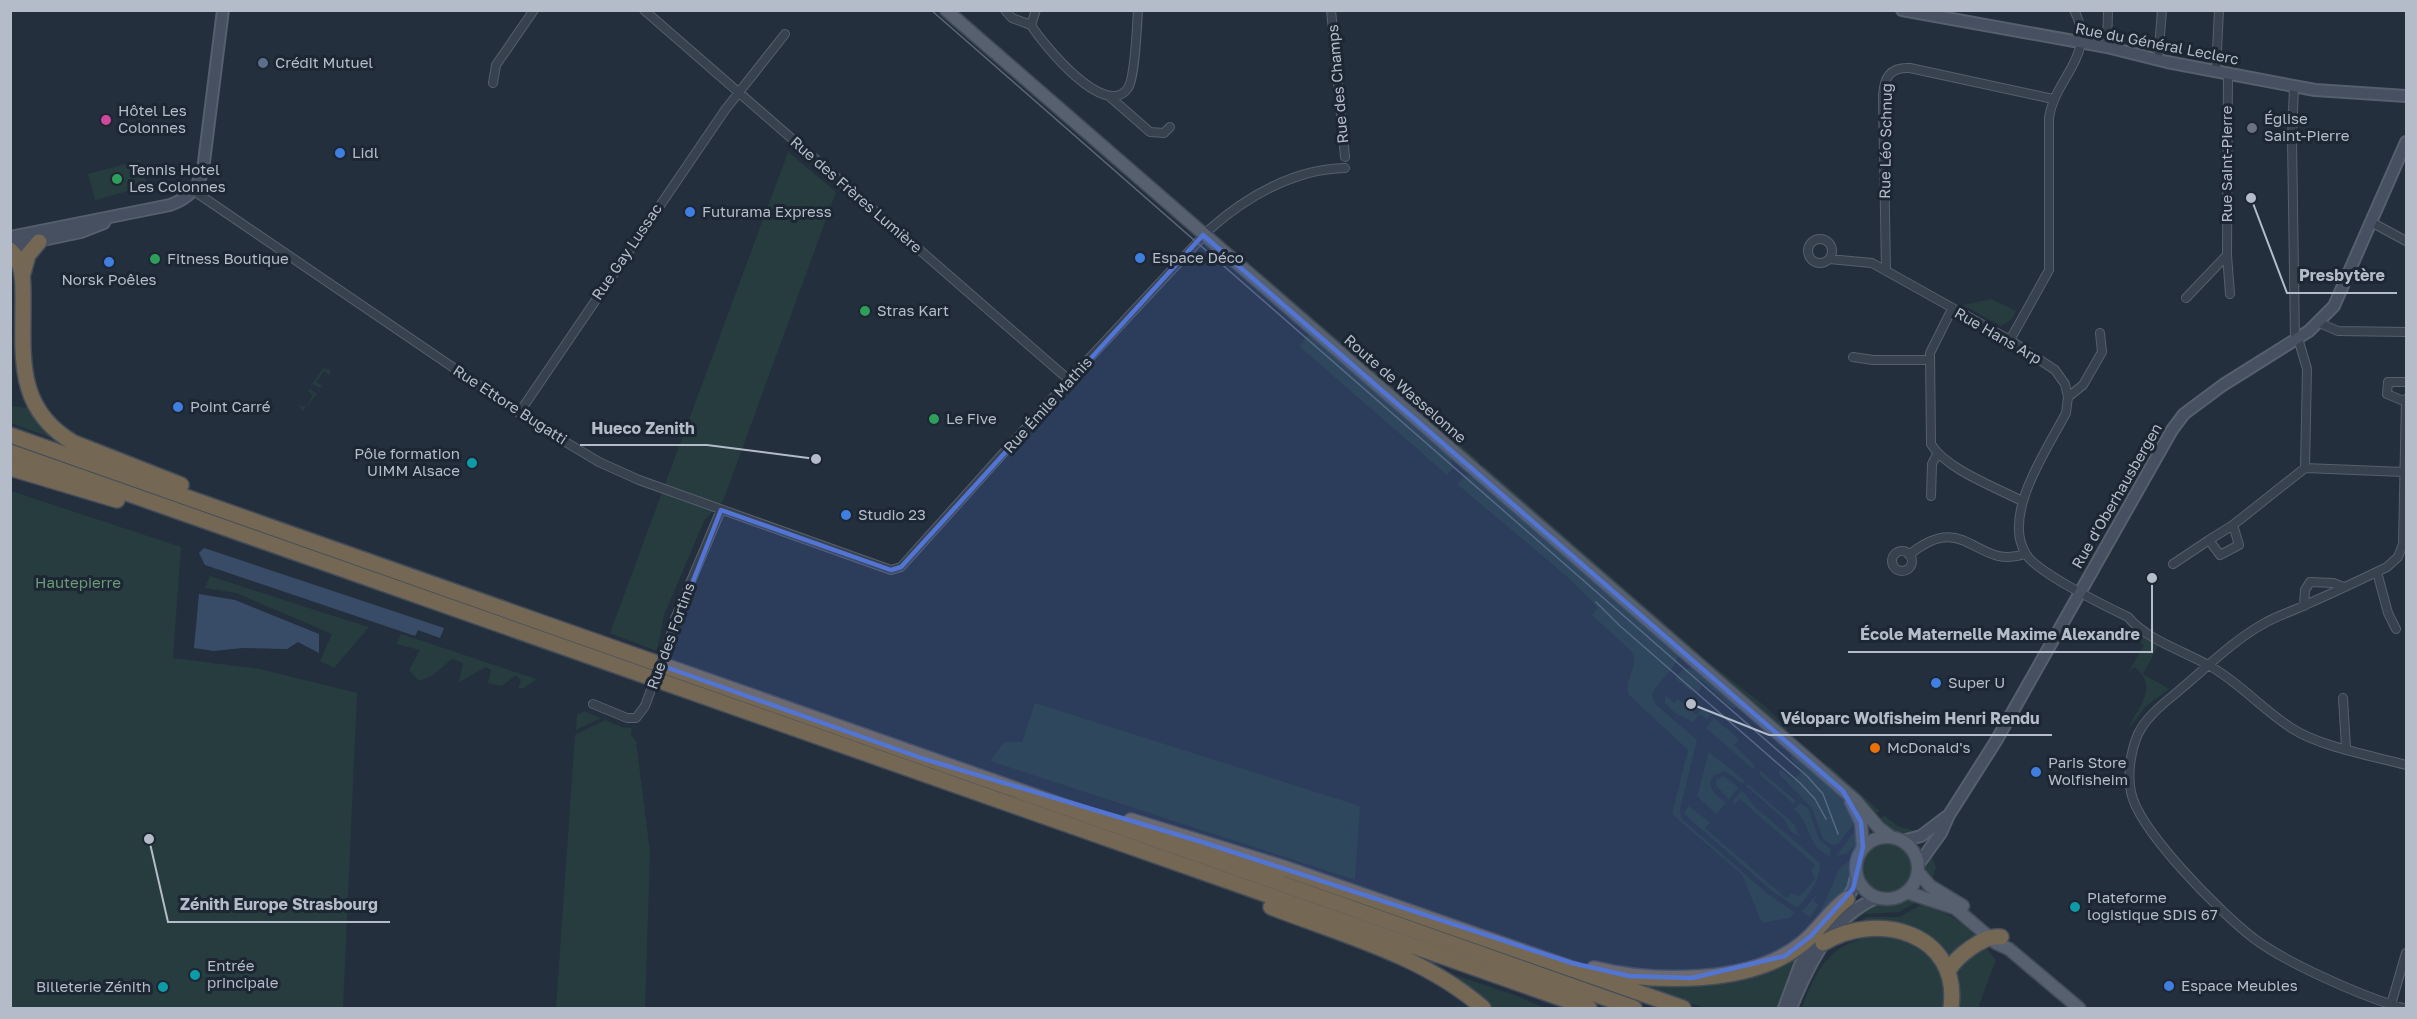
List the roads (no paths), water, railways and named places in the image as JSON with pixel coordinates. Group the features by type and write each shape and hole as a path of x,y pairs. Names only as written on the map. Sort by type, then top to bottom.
{"highway":[{"path":"39,242 28,255 23,273 26,382 32,403 48,425 74,443 232,505 293,535"},
{"path":"10,248 23,273"},
{"path":"10,435 1634,1008"},
{"path":"10,452 1589,1008"},
{"path":"10,468 136,505 263,549 341,569"},
{"path":"950,767 1202,842 1377,900 1683,1008"},
{"path":"1110,840 1198,879 1399,956 1438,976 1483,1008"},
{"path":"1377,900 1451,922 1572,963 1629,976 1692,978 1739,971 1785,956 1811,936 1830,912 1847,898"},
{"path":"1785,956 1794,940 1809,925"},
{"path":"1823,944 1840,935 1872,928 1897,929 1926,942 1948,971 1952,991 1951,1008"},
{"path":"1948,971 1956,960 2000,941"}],"main road":[{"path":"10,237 115,218 170,205 183,200 194,191 203,170 223,10"},
{"name":"Route de Wasselonne","path":"946,10 1896,839"},
{"name":"Rue du Général Leclerc","path":"1902,10 2107,47 2158,60 2294,86 2340,93 2406,96"},
{"name":"Rue d'Oberhausbergen","path":"1918,868 1996,741 2172,429 2184,414 2297,339 2334,306 2406,142"},
{"path":"10,248 81,232 115,218"},
{"path":"1784,1008 1807,952 1853,889 1857,858 1863,847 1864,836 1858,816 1843,791"},
{"name":"Rue d'Oberhausbergen","path":"1896,839 1921,836 1949,815"},
{"path":"1863,847 1879,838 1896,839 1911,849 1918,868 1930,886 1969,909 2000,941"},
{"path":"1791,1008 1823,944 1851,912 1876,898 1895,898 1906,892 1914,883 1918,868"},
{"path":"1856,876 1862,887 1876,898"},
{"path":"1906,892 1956,908 2000,941 2079,1008"}],"street":[{"path":"493,83 496,65 534,10"},
{"name":"Rue des Frères Lumière","path":"644,10 1069,380"},
{"path":"1005,10 1012,18 1031,25 1045,48 1096,93 1110,97 1150,132 1164,133 1170,127"},
{"path":"1031,25 1036,10"},
{"path":"1110,97 1124,93 1131,83 1138,10"},
{"name":"Rue des Champs","path":"1331,10 1345,157"},
{"path":"2010,340 2049,270 2049,140 2053,99 2078,56 2082,44 2083,30 2074,10"},
{"path":"2107,47 2108,10"},
{"path":"2158,60 2162,10"},
{"path":"2216,71 2219,10"},
{"name":"Rue Gay Lussac","path":"519,413 738,92 785,34"},
{"name":"Rue Léo Schnug","path":"1887,271 1883,96 1884,83 1890,72 1910,68 2053,99"},
{"name":"Rue Saint-Pierre","path":"2228,74 2227,255 2230,294"},
{"path":"2294,86 2292,139 2297,339 2307,369 2305,468"},
{"name":"Rue Émile Mathis","path":"891,570 901,567 1069,380 1203,236 1235,208 1305,172 1345,168"},
{"name":"Rue Ettore Bugatti","path":"194,191 519,413 599,462 639,480 891,570"},
{"path":"2371,222 2406,241"},
{"path":"2186,298 2227,255"},
{"name":"Rue Hans Arp","path":"1829,259 1872,263 2010,340 2055,370 2065,384 2068,397"},
{"path":"1952,309 1938,333 1929,360 1931,444 1937,454 2022,501"},
{"path":"2317,322 2338,331 2406,332"},
{"path":"2100,333 2102,352 2083,385 2068,397 2066,413 2022,501 2019,532 2025,554 2032,563 2170,646 2209,665 2294,730 2312,739 2406,765"},
{"path":"1853,357 1873,360 1929,360"},
{"path":"2403,1008 2391,1007 2287,958 2252,937 2199,888 2138,812 2131,793 2129,778 2138,733 2156,710 2209,665 2218,654 2264,623 2395,562 2401,551 2406,400 2388,394 2388,382 2406,382"},
{"path":"1930,496 1932,464 1937,454"},
{"path":"2173,564 2233,525 2305,468 2404,472"},
{"name":"Rue des Fortins","path":"593,704 627,718 636,718 645,706 675,619 721,510"},
{"path":"2209,540 2220,555 2239,545 2233,525"},
{"path":"1909,555 1922,544 1948,535 1962,537 1997,557 2012,558 2025,554"},
{"path":"2377,572 2388,613 2396,629"},
{"path":"2304,606 2305,590 2310,582 2333,583 2343,587"},
{"path":"2343,698 2346,747"},
{"path":"2391,1007 2406,953"}],"water":[{"path":"204,548 444,628 440,638 418,630 415,636 205,565 199,553"},
{"path":"199,594 235,600 319,634 319,653 298,642 287,649 243,648 213,651 194,648"}],"tram line":[{"path":"931,10 1807,776 1823,794 1838,834"},
{"path":"1596,602 1619,625 1800,783 1815,799 1826,819"}],"place":[{"name":"Crédit Mutuel","path":"263,63"},
{"name":"Hôtel Les Colonnes","path":"106,120"},
{"name":"Église Saint-Pierre","path":"2252,128"},
{"name":"Lidl","path":"340,153"},
{"name":"Tennis Hotel Les Colonnes","path":"117,179"},
{"name":"Presbytère","path":"2251,198"},
{"name":"Futurama Express","path":"690,212"},
{"name":"Espace Déco","path":"1140,258"},
{"name":"Fitness Boutique","path":"155,259"},
{"name":"Norsk Poêles","path":"109,262"},
{"name":"Stras Kart","path":"865,311"},
{"name":"Point Carré","path":"178,407"},
{"name":"Le Five","path":"934,419"},
{"name":"Hueco Zenith","path":"816,459"},
{"name":"Pôle formation UIMM Alsace","path":"472,463"},
{"name":"Studio 23","path":"846,515"},
{"name":"École Maternelle Maxime Alexandre","path":"2152,578"},
{"name":"Super U","path":"1936,683"},
{"name":"Véloparc Wolfisheim Henri Rendu","path":"1691,704"},
{"name":"McDonald's","path":"1875,748"},
{"name":"Paris Store Wolfisheim","path":"2036,772"},
{"name":"Zénith Europe Strasbourg","path":"149,839"},
{"name":"Plateforme logistique SDIS 67","path":"2075,907"},
{"name":"Entrée principale","path":"195,975"},
{"name":"Espace Meubles","path":"2169,986"},
{"name":"Billeterie Zénith","path":"163,987"}],"park label":[{"name":"Hautepierre","path":"78,583"}]}
